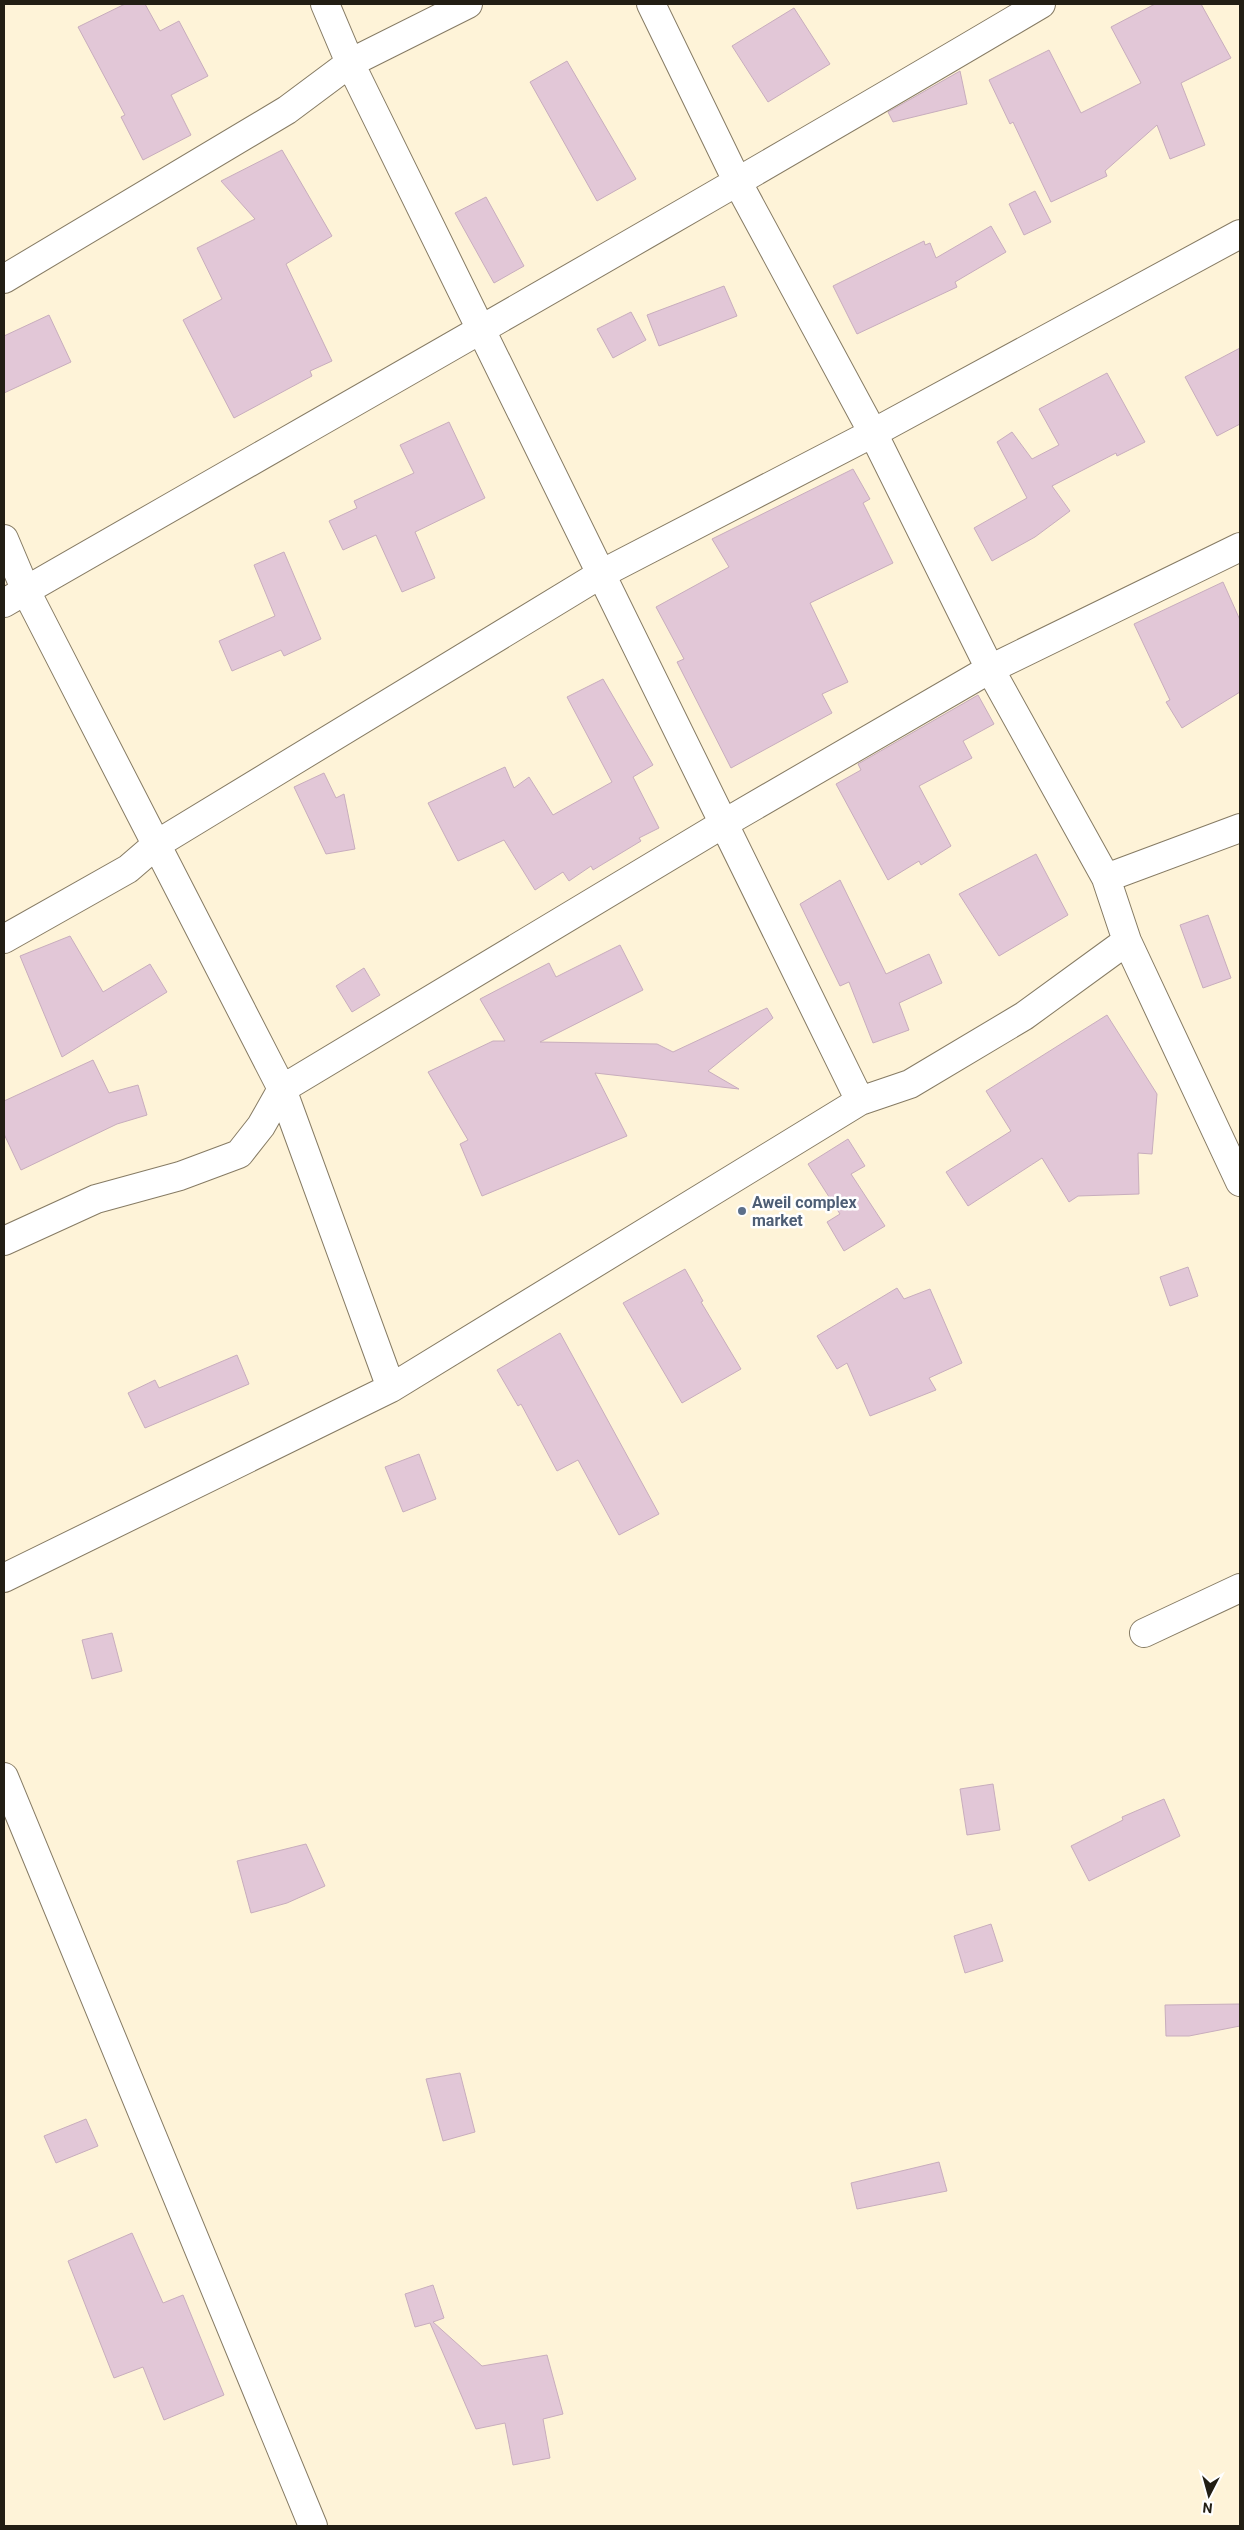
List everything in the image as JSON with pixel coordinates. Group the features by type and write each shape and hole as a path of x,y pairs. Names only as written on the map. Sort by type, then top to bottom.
{"street":[{"path":"325,4 350,63 860,1101"},
{"path":"4,279 287,110 350,63 468,4"},
{"path":"651,4 738,184 873,433 990,669 1106,878 1127,941 1240,1182"},
{"path":"15,597 480,328 738,184 1042,4"},
{"path":"4,939 128,869 157,844 602,574 873,433 1240,234"},
{"path":"4,539 15,597 157,844 282,1089 391,1388"},
{"path":"4,1241 96,1199 180,1176 239,1154 261,1126 282,1089 723,824 990,669 1240,547"},
{"path":"1106,878 1240,828"},
{"path":"4,1578 391,1388 860,1101 910,1084 1024,1016 1127,941"},
{"path":"1144,1633 1240,1588"},
{"path":"4,1777 313,2526"}],"building":[{"path":"125,4 145,4 160,31 179,21 208,76 171,95 191,135 143,160 121,117 125,115 78,27"},
{"path":"1155,4 1201,4 1231,58 1181,83 1205,145 1170,159 1157,125 1105,171 1107,176 1051,202 1013,122 1010,124 989,80 1049,50 1081,113 1141,83 1111,27"},
{"path":"794,8 830,64 768,102 732,46"},
{"path":"567,61 636,179 597,201 530,82"},
{"path":"960,71 967,104 893,122 888,112"},
{"path":"282,150 332,236 286,264 332,361 310,371 312,376 234,418 183,320 222,299 197,248 255,219 221,181"},
{"path":"1035,191 1051,222 1024,235 1009,204"},
{"path":"486,197 524,266 494,283 455,213"},
{"path":"991,226 1006,252 955,282 957,287 857,334 833,286 924,241 925,245 930,243 936,258"},
{"path":"724,286 737,316 659,346 647,315"},
{"path":"631,312 646,340 613,358 597,329"},
{"path":"49,315 71,362 4,393 4,336"},
{"path":"1240,348 1240,424 1217,436 1185,377"},
{"path":"1107,373 1145,442 1117,456 1116,453 1052,486 1070,511 1035,537 992,561 974,528 1027,498 997,442 1012,432 1032,459 1059,445 1039,409"},
{"path":"449,422 485,498 415,532 435,578 402,592 376,535 343,550 329,521 357,508 354,501 414,473 400,445"},
{"path":"853,469 870,499 863,503 893,563 810,603 848,682 822,694 832,713 731,768 677,662 684,659 656,607 729,567 712,539"},
{"path":"284,552 321,639 284,656 281,650 232,671 219,641 275,616 254,565"},
{"path":"1223,582 1240,620 1240,692 1182,728 1166,702 1170,700 1134,624"},
{"path":"603,679 653,765 633,777 659,828 639,838 641,841 593,870 591,866 569,881 563,872 535,890 504,840 458,861 428,803 505,767 514,788 529,777 553,815 612,782 567,697"},
{"path":"978,695 994,724 963,741 972,758 919,786 951,846 921,865 919,861 888,880 836,784 861,770 858,764"},
{"path":"324,773 336,798 344,794 355,849 326,854 294,787"},
{"path":"1036,854 1068,915 999,956 959,894"},
{"path":"840,880 886,974 929,954 942,983 899,1003 909,1030 873,1043 849,982 840,986 800,904"},
{"path":"1208,915 1231,978 1203,988 1180,925"},
{"path":"70,936 103,992 150,964 167,992 62,1057 20,956"},
{"path":"620,945 643,990 540,1042 657,1044 673,1052 767,1008 773,1018 708,1071 739,1089 595,1073 627,1136 482,1196 460,1144 468,1140 428,1072 493,1041 505,1041 480,999 549,963 556,977"},
{"path":"364,968 380,995 352,1012 336,986"},
{"path":"1107,1015 1157,1094 1152,1154 1138,1153 1139,1194 1078,1196 1069,1202 1042,1158 968,1206 946,1172 1011,1131 986,1091"},
{"path":"93,1060 109,1093 138,1085 147,1115 117,1124 21,1170 4,1134 4,1101"},
{"path":"848,1139 865,1166 851,1174 885,1226 844,1251 827,1222 840,1214 808,1164"},
{"path":"1188,1267 1198,1296 1170,1306 1160,1277"},
{"path":"685,1269 703,1301 701,1302 741,1369 682,1403 623,1303"},
{"path":"897,1288 904,1299 930,1289 962,1363 929,1378 936,1390 870,1416 847,1363 837,1369 817,1336"},
{"path":"560,1333 659,1514 619,1535 578,1460 557,1471 521,1404 518,1406 497,1370"},
{"path":"237,1355 249,1384 145,1428 128,1393 155,1380 159,1388"},
{"path":"419,1454 436,1499 403,1512 385,1467"},
{"path":"112,1633 122,1671 92,1679 82,1640"},
{"path":"993,1784 1000,1830 967,1835 960,1789"},
{"path":"1164,1799 1180,1836 1089,1881 1071,1846 1123,1820 1122,1817"},
{"path":"306,1844 325,1886 287,1903 251,1913 237,1861"},
{"path":"991,1924 1003,1961 965,1973 954,1936"},
{"path":"1240,2004 1240,2026 1189,2036 1166,2036 1165,2005"},
{"path":"460,2073 475,2132 443,2141 426,2079"},
{"path":"86,2119 98,2146 56,2163 44,2136"},
{"path":"939,2162 947,2191 857,2209 851,2183"},
{"path":"132,2233 163,2303 183,2295 224,2395 164,2420 143,2367 114,2378 68,2261"},
{"path":"433,2285 444,2318 433,2322 482,2366 547,2355 563,2414 543,2419 550,2458 513,2465 505,2423 476,2429 430,2323 415,2327 405,2294"}],"place":[{"name":"Aweil complex market","path":"742,1211"}]}
